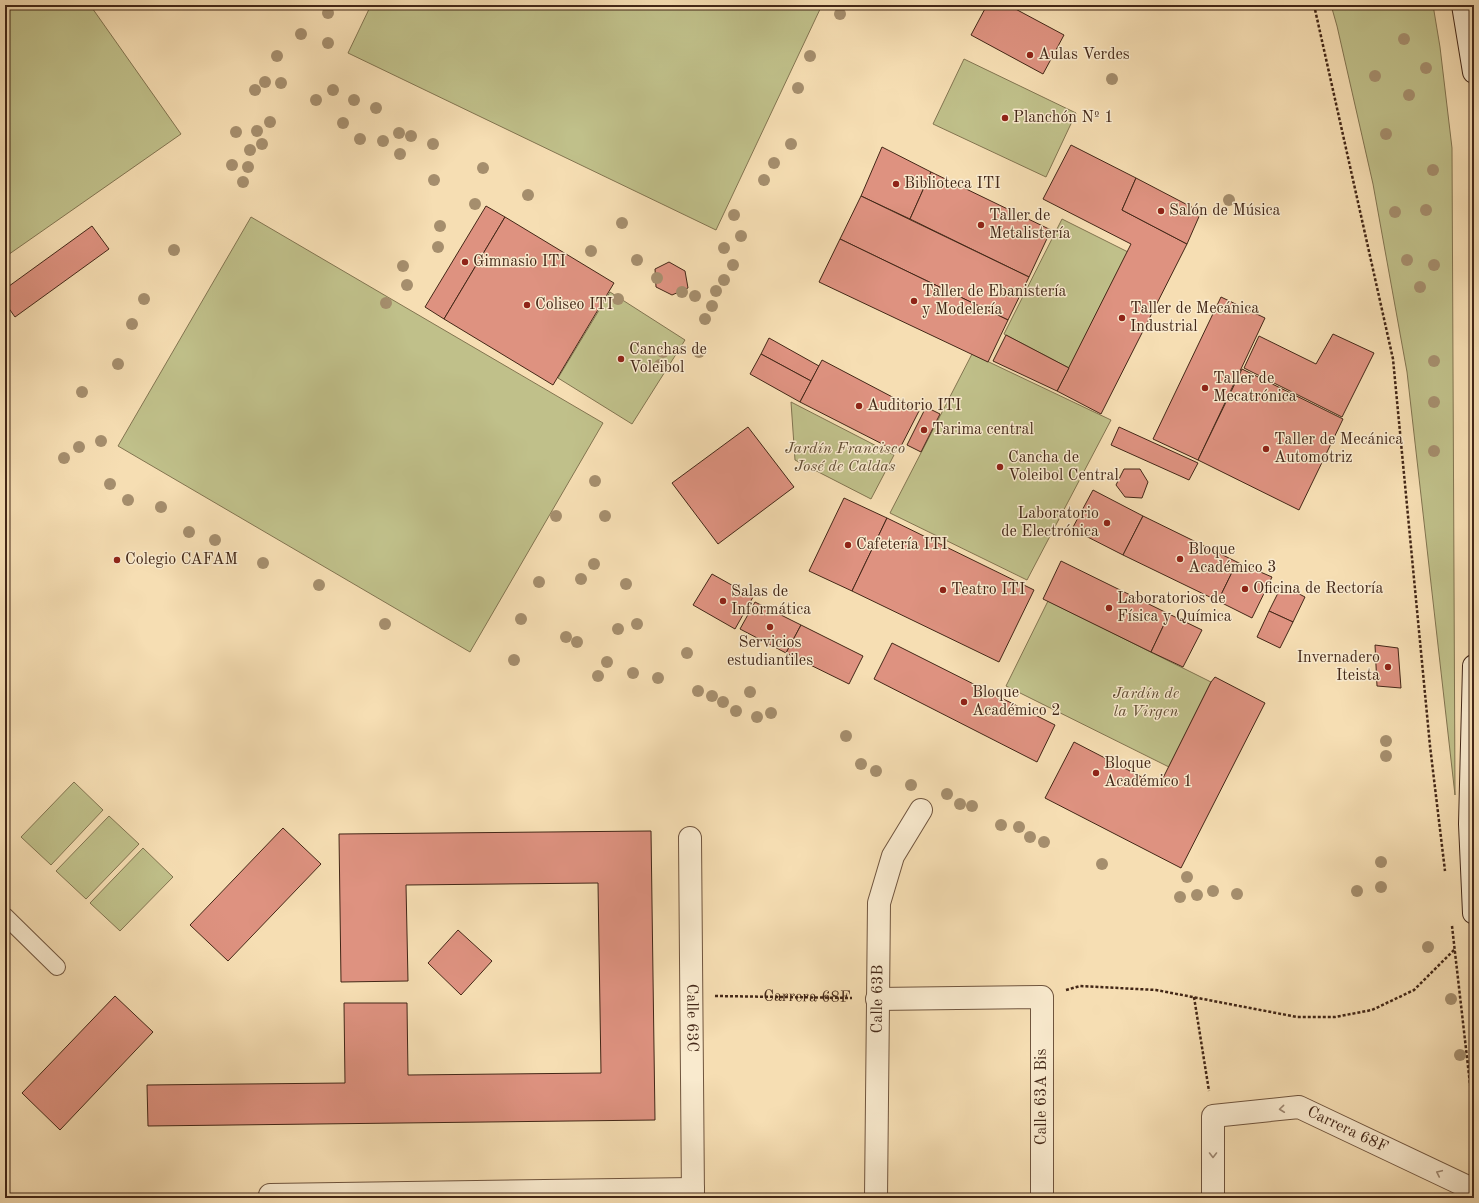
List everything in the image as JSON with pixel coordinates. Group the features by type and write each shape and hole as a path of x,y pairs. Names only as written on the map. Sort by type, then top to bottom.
{"street":[{"path":"1463,5 1474,72"},
{"path":"1474,666 1470,824 1474,913"},
{"name":"Calle 63B","path":"876,1198 879,903 893,856 921,810"},
{"name":"Calle 63C","path":"690,838 693,1194"},
{"path":"877,999 1042,996"},
{"name":"Calle 63A Bis","path":"1042,996 1042,1198"},
{"name":"Carrera 68F","path":"1213,1116 1299,1107 1474,1190"},
{"path":"1213,1116 1213,1198"},
{"path":"270,1197 693,1194"}],"lane":[{"path":"5,916 57,967"}],"path":[{"path":"1314,5 1393,359 1430,746 1445,871"},
{"path":"1452,926 1474,1118"},
{"path":"1042,996 1080,986 1156,990 1297,1017 1335,1017 1372,1010 1414,990 1455,949"},
{"name":"Carrera 68F","path":"691,996 877,999"},
{"path":"1194,997 1213,1116"},
{"path":"158,1198 270,1197"}],"green space":[{"path":"5,5 90,5 181,134 5,257"},
{"path":"371,5 822,5 716,230 348,53"},
{"path":"1331,5 1433,5 1440,47 1452,148 1455,795 1407,372 1373,184"},
{"name":"Planchón Nº 1","path":"964,59 1076,113 1046,177 933,124"},
{"path":"251,217 603,423 470,652 118,446"},
{"path":"1062,219 1128,252 1069,368 1004,334"},
{"name":"Canchas de Voleibol","path":"610,292 685,340 632,424 558,378"},
{"path":"972,354 1111,420 1027,580 890,513"},
{"name":"Jardín Francisco José de Caldas","path":"791,402 894,455 871,499 795,460"},
{"name":"Jardín de la Virgen","path":"1048,601 1211,682 1169,767 1006,686"},
{"path":"74,782 103,810 51,865 21,837"},
{"path":"109,816 139,844 86,899 56,871"},
{"path":"143,848 173,877 120,931 90,903"}],"building":[{"name":"Aulas Verdes","path":"987,5 1008,5 1064,35 1043,74 971,35"},
{"name":"Taller de Mecánica Industrial","path":"1071,145 1136,178 1122,210 1187,244 1101,414 1057,391 1131,244 1043,199"},
{"name":"Biblioteca ITI","path":"882,147 931,172 910,219 861,196"},
{"name":"Taller de Metalistería","path":"931,172 1051,230 1029,277 910,219"},
{"name":"Salón de Música","path":"1136,178 1201,212 1187,244 1122,210"},
{"path":"861,196 1029,277 1008,320 840,239"},
{"name":"Gimnasio ITI","path":"486,206 505,217 444,319 425,307"},
{"name":"Coliseo ITI","path":"505,217 614,283 553,385 444,319"},
{"path":"92,226 109,249 15,317 5,303 5,289"},
{"name":"Taller de Ebanistería y Modelería","path":"840,239 1008,320 988,362 819,282"},
{"path":"669,262 685,271 688,288 672,295 656,287 655,269"},
{"name":"Taller de Mecatrónica","path":"1221,297 1265,318 1198,460 1153,439"},
{"path":"1333,334 1374,353 1342,417 1244,368 1259,336 1316,364"},
{"path":"1006,335 1069,368 1057,391 993,361"},
{"path":"769,338 819,366 811,381 761,354"},
{"path":"761,354 811,381 800,402 750,374"},
{"name":"Auditorio ITI","path":"822,360 919,411 898,452 800,402"},
{"name":"Taller de Mecánica Automotriz","path":"1242,369 1343,419 1299,510 1198,460"},
{"name":"Tarima central","path":"926,407 940,414 921,452 907,445"},
{"path":"748,427 794,487 718,544 672,483"},
{"path":"1119,427 1198,463 1189,480 1111,445"},
{"path":"1124,469 1140,469 1148,482 1142,498 1125,497 1116,485"},
{"name":"Laboratorio de Electrónica","path":"1093,490 1143,516 1123,555 1072,529"},
{"name":"Cafetería ITI","path":"844,498 887,518 852,591 809,571"},
{"name":"Bloque Académico 3","path":"1143,516 1237,562 1218,601 1123,555"},
{"name":"Teatro ITI","path":"887,518 1034,590 999,662 852,591"},
{"name":"Laboratorios de Física y Química","path":"1061,561 1169,614 1151,652 1043,599"},
{"name":"Oficina de Rectoría","path":"1237,562 1272,577 1252,618 1218,601"},
{"name":"Salas de Informática","path":"712,574 753,597 735,629 693,605"},
{"path":"1282,585 1305,597 1293,622 1269,611"},
{"name":"Servicios estudiantiles","path":"755,602 801,625 786,653 740,629"},
{"path":"1269,611 1293,622 1280,648 1257,637"},
{"path":"1169,614 1202,630 1183,667 1151,652"},
{"path":"801,625 863,656 849,684 786,653"},
{"name":"Bloque Académico 2","path":"892,643 1055,725 1037,762 874,679"},
{"name":"Invernadero Iteista","path":"1375,645 1398,648 1401,688 1377,686"},
{"name":"Bloque Académico 1","path":"1215,677 1265,703 1181,868 1045,798 1074,742 1159,786 1211,682"},
{"path":"283,828 321,864 228,961 190,925"},
{"path":"651,831 655,1120 148,1126 147,1085 345,1083 344,1003 407,1003 408,1075 601,1073 598,883 406,885 408,981 341,982 339,834"},
{"path":"458,930 492,961 461,995 428,963"},
{"path":"115,996 153,1032 60,1130 22,1093"}],"place":[{"name":"Aulas Verdes","path":"1030,55"},
{"name":"Planchón Nº 1","path":"1005,118"},
{"name":"Biblioteca ITI","path":"896,184"},
{"name":"Salón de Música","path":"1161,211"},
{"name":"Taller de Metalistería","path":"981,225"},
{"name":"Gimnasio ITI","path":"465,262"},
{"name":"Taller de Ebanistería y Modelería","path":"914,301"},
{"name":"Coliseo ITI","path":"527,305"},
{"name":"Taller de Mecánica Industrial","path":"1122,318"},
{"name":"Canchas de Voleibol","path":"621,359"},
{"name":"Taller de Mecatrónica","path":"1205,388"},
{"name":"Auditorio ITI","path":"859,406"},
{"name":"Tarima central","path":"924,430"},
{"name":"Taller de Mecánica Automotriz","path":"1266,449"},
{"name":"Cancha de Voleibol Central","path":"1000,467"},
{"name":"Laboratorio de Electrónica","path":"1107,523"},
{"name":"Cafetería ITI","path":"848,545"},
{"name":"Bloque Académico 3","path":"1180,559"},
{"name":"Colegio CAFAM","path":"117,560"},
{"name":"Oficina de Rectoría","path":"1245,589"},
{"name":"Teatro ITI","path":"943,590"},
{"name":"Salas de Informática","path":"723,601"},
{"name":"Laboratorios de Física y Química","path":"1109,608"},
{"name":"Servicios estudiantiles","path":"770,627"},
{"name":"Invernadero Iteista","path":"1388,667"},
{"name":"Bloque Académico 2","path":"964,702"},
{"name":"Bloque Académico 1","path":"1096,773"}]}
